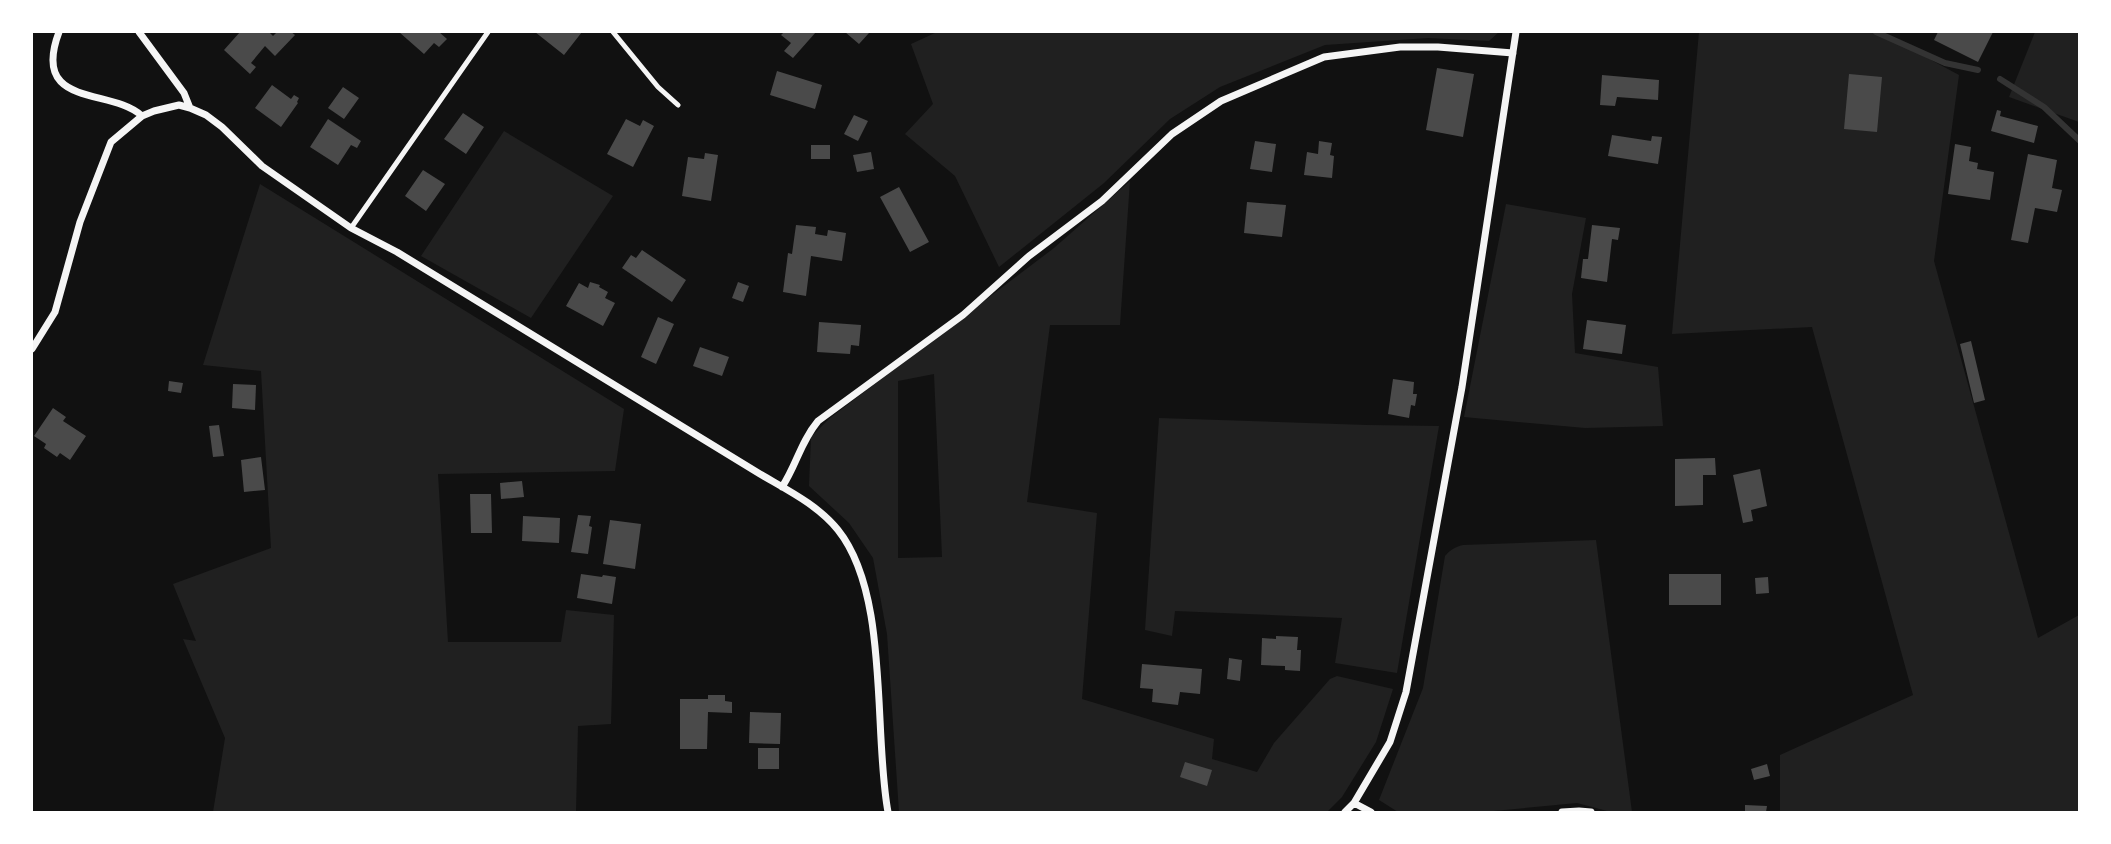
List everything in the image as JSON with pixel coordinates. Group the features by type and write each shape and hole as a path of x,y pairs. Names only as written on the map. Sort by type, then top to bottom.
{"street":[{"path":"59,32 53,55 54,66 64,84 80,94 128,107 142,116"},
{"path":"139,32 184,93 190,108"},
{"path":"1345,813 1354,803 1390,742 1406,692 1462,387 1516,32"},
{"path":"782,487 791,473 805,436 818,421 963,315 1029,256 1102,201 1172,134 1221,101 1324,57 1400,47 1513,53"},
{"path":"32,349 55,312 80,222 111,142 142,116 154,111 178,105 206,115 262,166 351,228 397,252 782,487 809,504 836,528 852,550 863,580 873,633 888,813"},
{"path":"1354,803 1371,813"},
{"path":"1562,813 1591,813"}],"lane":[{"path":"351,228 488,32"},
{"path":"613,32 658,87 678,105"}],"shaded area":[{"path":"937,32 1499,32 1489,41 1428,38 1325,45 1220,87 1170,119 1104,183 999,267 955,176 905,134 933,104 911,44"},
{"path":"1699,32 1879,32 1959,75 1934,261 2038,638 2079,615 2079,812 1780,812 1780,755 1913,695 1812,327 1672,334"},
{"path":"2035,32 2079,32 2079,122 2009,97"},
{"path":"504,131 613,196 531,318 421,256"},
{"path":"1130,181 1120,325 1050,325 1027,502 1097,513 1082,699 1214,739 1212,759 1257,772 1274,743 1330,679 1337,676 1393,689 1376,742 1342,797 1327,812 899,812 887,634 873,558 849,523 809,486 811,437 830,418 1054,248","holes":["934,374 942,557 898,558 898,381"]},
{"path":"260,184 624,409 615,471 438,474 448,642 561,642 566,610 614,615 611,724 578,726 576,812 213,812 225,738 183,639 196,641 173,584 271,548 261,371 203,365"},
{"path":"1506,204 1586,218 1572,294 1575,353 1658,367 1663,426 1585,428 1464,417"},
{"path":"1159,418 1439,426 1397,673 1335,663 1342,618 1175,611 1172,636 1145,630"},
{"path":"1596,540 1632,812 1611,812 1577,803 1483,812 1398,812 1379,800 1423,688 1445,556 1463,545"}],"building":[{"path":"240,32 269,32 273,36 277,32 291,32 295,35 275,56 265,46 251,63 256,67 250,74 224,50"},
{"path":"399,32 439,32 447,39 439,47 434,43 424,54"},
{"path":"535,32 582,32 564,55"},
{"path":"784,32 816,32 793,58 784,51 791,43 781,35"},
{"path":"845,32 867,32 869,33 859,44"},
{"path":"1938,32 1993,32 1978,62 1934,40"},
{"path":"1437,68 1474,74 1463,137 1426,130"},
{"path":"777,71 822,85 815,109 770,95"},
{"path":"1849,74 1882,77 1877,132 1844,129"},
{"path":"1602,75 1659,80 1658,100 1617,97 1615,106 1600,105"},
{"path":"272,85 291,99 294,95 299,98 281,127 255,108"},
{"path":"343,87 359,98 344,119 328,108"},
{"path":"1997,110 2001,111 2000,116 2038,126 2034,143 1991,131"},
{"path":"463,113 484,127 466,154 444,139"},
{"path":"854,115 868,121 858,141 844,134"},
{"path":"328,119 361,141 357,148 351,145 338,165 310,147"},
{"path":"626,119 640,126 643,120 654,126 633,167 607,154"},
{"path":"1612,135 1651,141 1652,136 1662,137 1658,164 1608,156"},
{"path":"1255,141 1276,144 1272,172 1250,169"},
{"path":"1319,141 1332,143 1332,178 1304,175 1307,152 1318,154"},
{"path":"1955,144 1971,147 1969,161 1978,163 1977,169 1994,172 1990,200 1948,194"},
{"path":"811,145 830,145 830,159 811,159"},
{"path":"871,152 874,169 857,172 853,155"},
{"path":"705,153 718,155 711,201 682,196 688,157 704,159"},
{"path":"2028,154 2057,160 2052,188 2062,190 2057,212 2035,208 2028,243 2011,240"},
{"path":"423,170 445,184 426,211 405,196"},
{"path":"899,187 929,242 910,252 880,197"},
{"path":"1247,202 1286,205 1282,237 1244,233"},
{"path":"796,225 816,227 815,234 827,236 828,230 846,233 842,261 811,256 806,296 783,292 788,253 792,254"},
{"path":"1592,225 1620,228 1618,240 1612,239 1607,282 1581,278 1583,259 1588,259"},
{"path":"642,250 686,280 672,302 622,268 631,255 636,258"},
{"path":"590,282 600,285 599,287 608,292 605,298 615,303 603,326 566,306 579,283 588,288"},
{"path":"738,282 749,286 743,302 732,298"},
{"path":"658,317 674,324 656,364 641,357"},
{"path":"1587,320 1626,325 1622,354 1583,349"},
{"path":"819,322 861,325 859,346 851,345 850,354 817,352"},
{"path":"1971,341 1985,400 1974,403 1960,344"},
{"path":"700,347 729,357 722,376 693,366"},
{"path":"1393,379 1414,382 1413,394 1417,394 1415,406 1411,405 1409,418 1388,414"},
{"path":"169,381 183,383 181,393 168,391"},
{"path":"233,384 256,385 255,410 232,408"},
{"path":"53,408 66,417 63,421 86,436 70,460 60,453 57,457 44,448 46,444 34,436"},
{"path":"219,425 224,456 213,457 209,426"},
{"path":"261,457 265,490 244,492 241,460"},
{"path":"1715,458 1716,475 1703,475 1703,505 1675,506 1675,459"},
{"path":"1760,469 1767,506 1751,510 1753,521 1743,523 1733,475"},
{"path":"522,481 524,497 501,499 500,483"},
{"path":"470,494 491,494 492,533 471,533"},
{"path":"578,515 591,516 588,554 571,552"},
{"path":"523,516 560,518 559,543 522,541"},
{"path":"610,520 641,524 635,569 603,564"},
{"path":"581,574 616,577 612,604 577,598"},
{"path":"1669,574 1721,574 1721,605 1669,605"},
{"path":"1768,577 1769,593 1756,594 1755,578"},
{"path":"1276,636 1298,637 1297,650 1301,650 1300,671 1285,670 1285,666 1261,665 1262,638 1276,639"},
{"path":"1229,658 1242,660 1240,681 1227,679"},
{"path":"1142,664 1202,669 1200,694 1180,692 1178,705 1152,702 1153,689 1140,688"},
{"path":"708,695 725,695 725,701 732,702 732,713 708,712 707,749 680,749 680,699 708,699"},
{"path":"750,712 781,713 780,744 749,743"},
{"path":"758,748 779,748 779,769 758,769"},
{"path":"1185,762 1212,770 1207,786 1180,777"},
{"path":"1767,764 1770,776 1754,780 1751,769"},
{"path":"1745,805 1767,806 1766,812 1745,812"}],"waterway":[{"path":"1876,32 1945,63 1978,70"},
{"path":"2000,79 2044,107 2080,141"}]}
